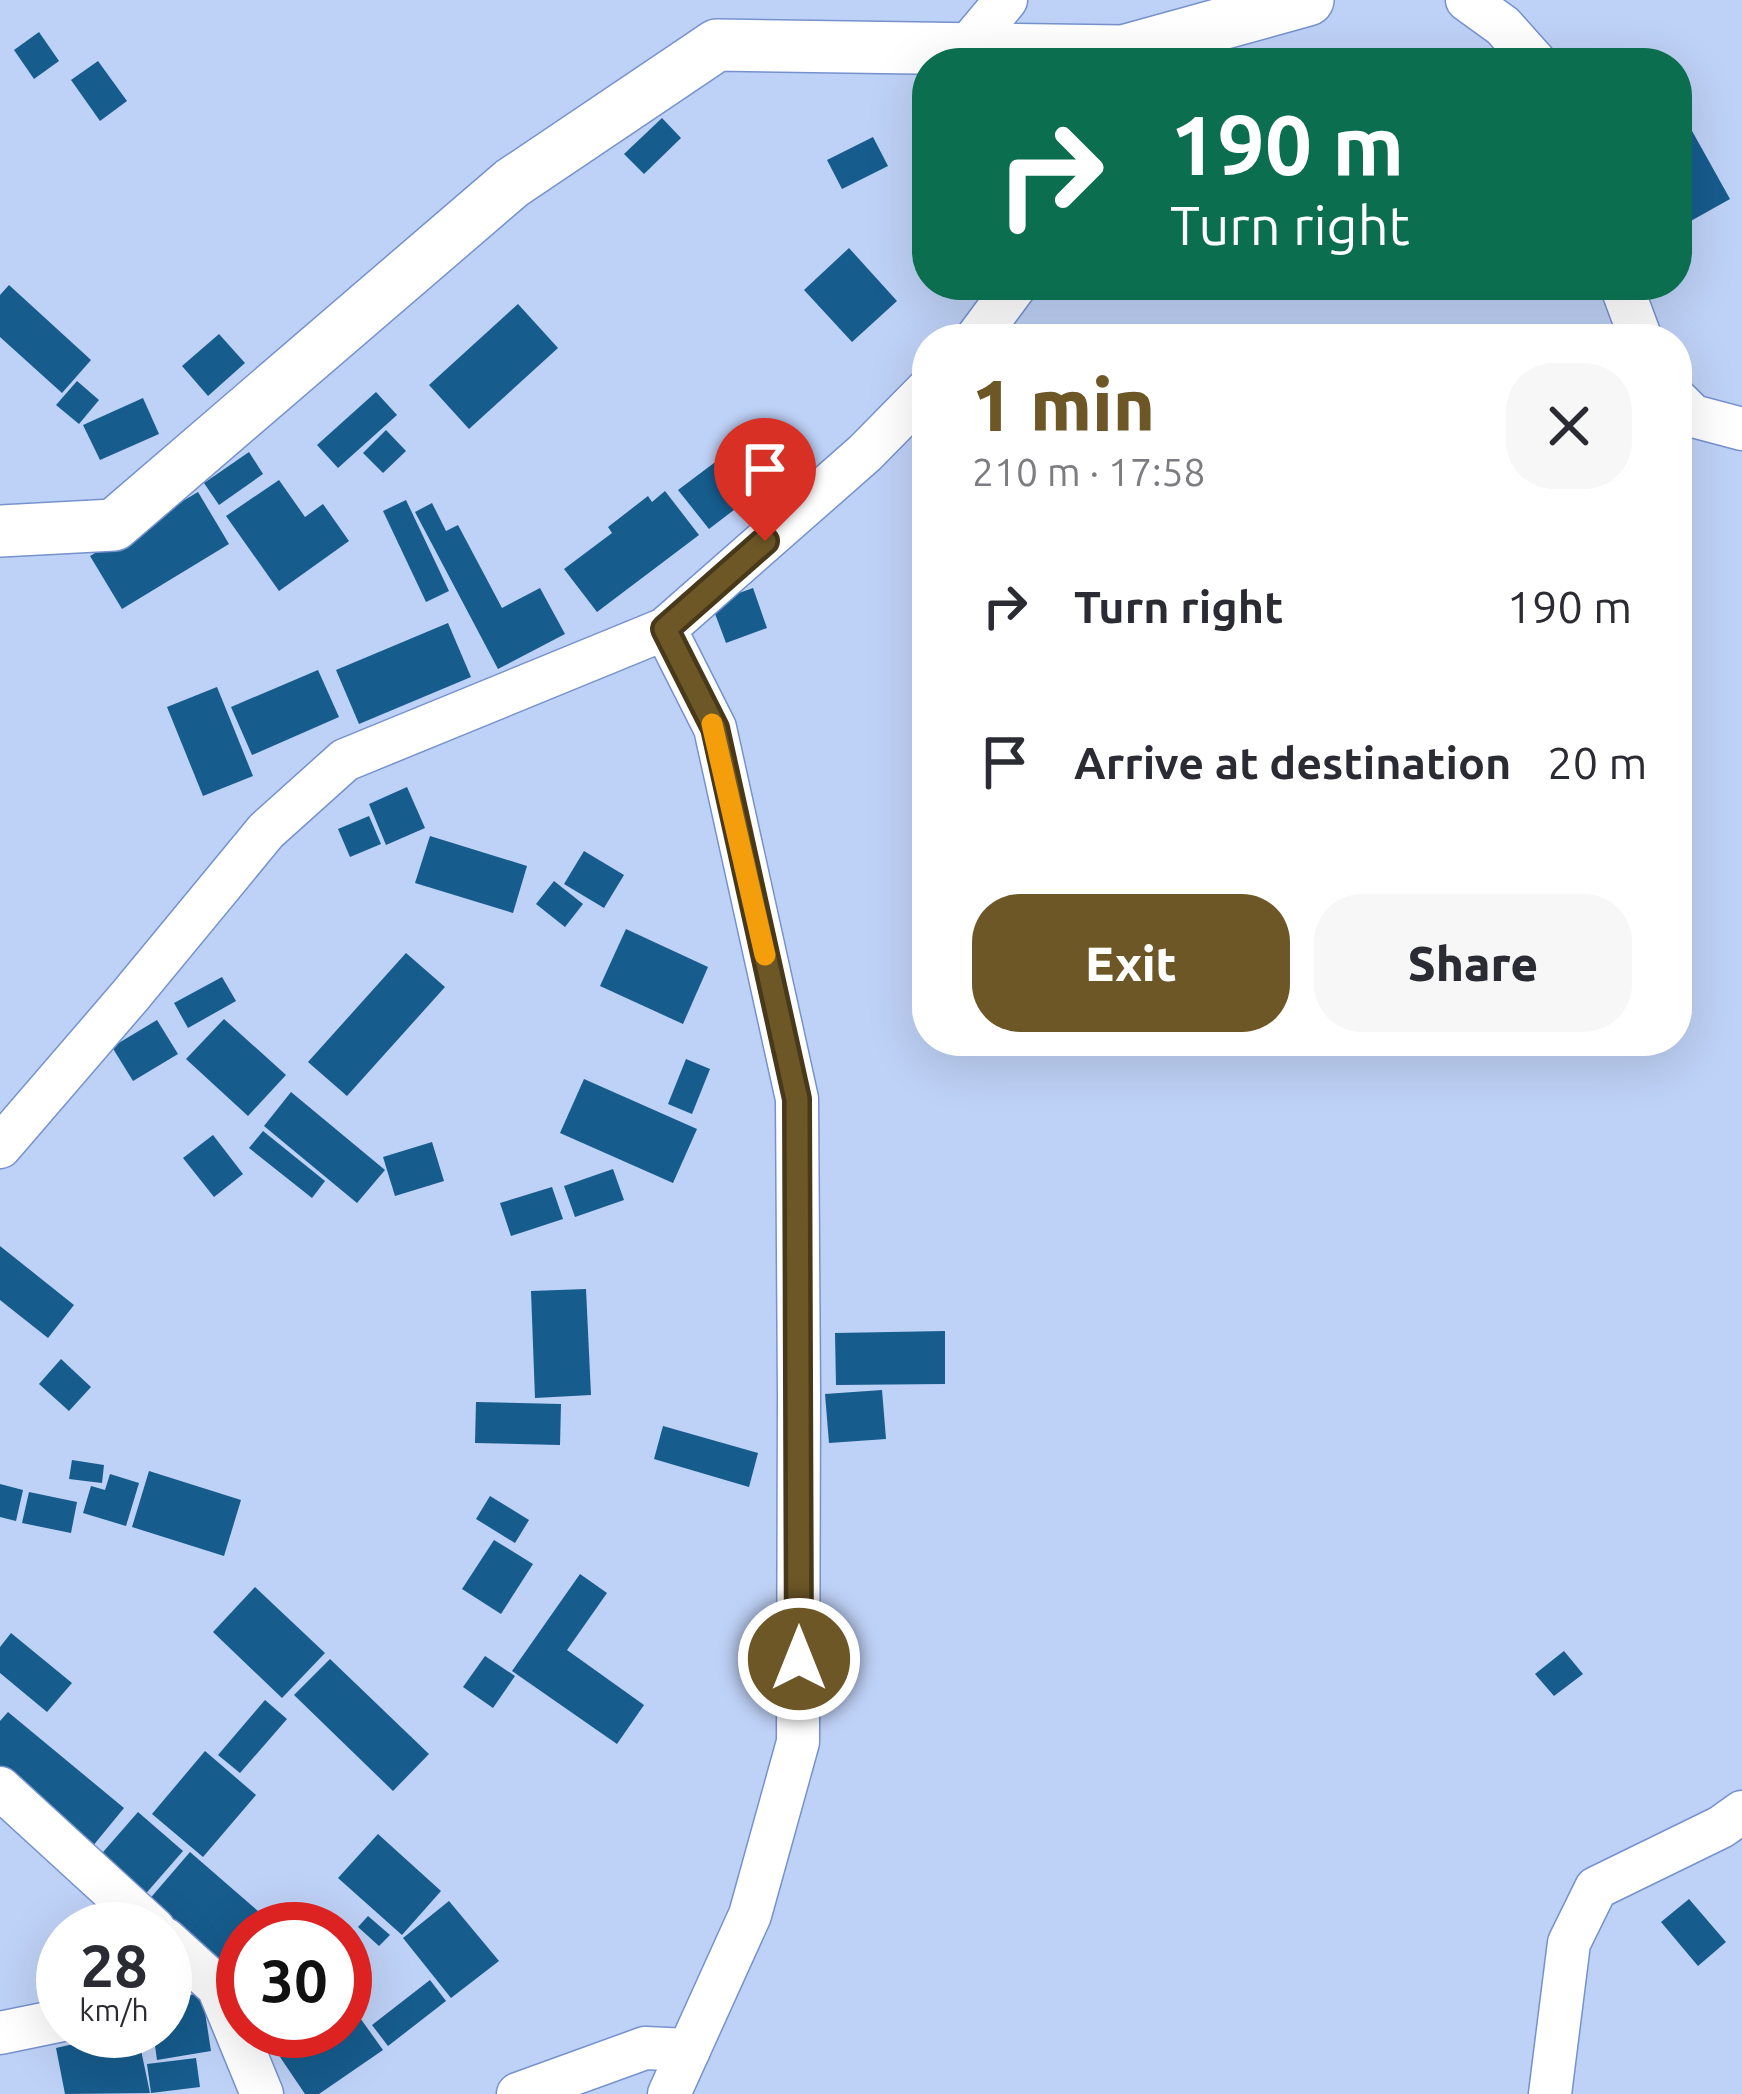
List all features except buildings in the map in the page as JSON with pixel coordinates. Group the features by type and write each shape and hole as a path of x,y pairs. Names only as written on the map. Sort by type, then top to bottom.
{"street":[{"path":"966,48 1006,0"},
{"path":"1150,48 1308,0"},
{"path":"1467,0 1503,26 1523,48"},
{"path":"0,531 114,525 512,183 717,45 912,48"},
{"path":"0,1147 266,830 346,760 665,629 912,406"},
{"path":"1692,414 1742,429"},
{"path":"665,629 715,728 797,1099 798,1742 750,1915 669,2094"},
{"path":"0,1788 125,1902"},
{"path":"1550,2094 1569,1943 1596,1888 1721,1827 1742,1812"},
{"path":"192,1972 218,1988 262,2094"},
{"path":"0,2033 36,2026"},
{"path":"518,2094 644,2048 689,2050"}],"slow traffic":[{"path":"712,724 765,955"}],"route":[{"path":"765,541 665,629 715,728 797,1099 799,1659"}]}
